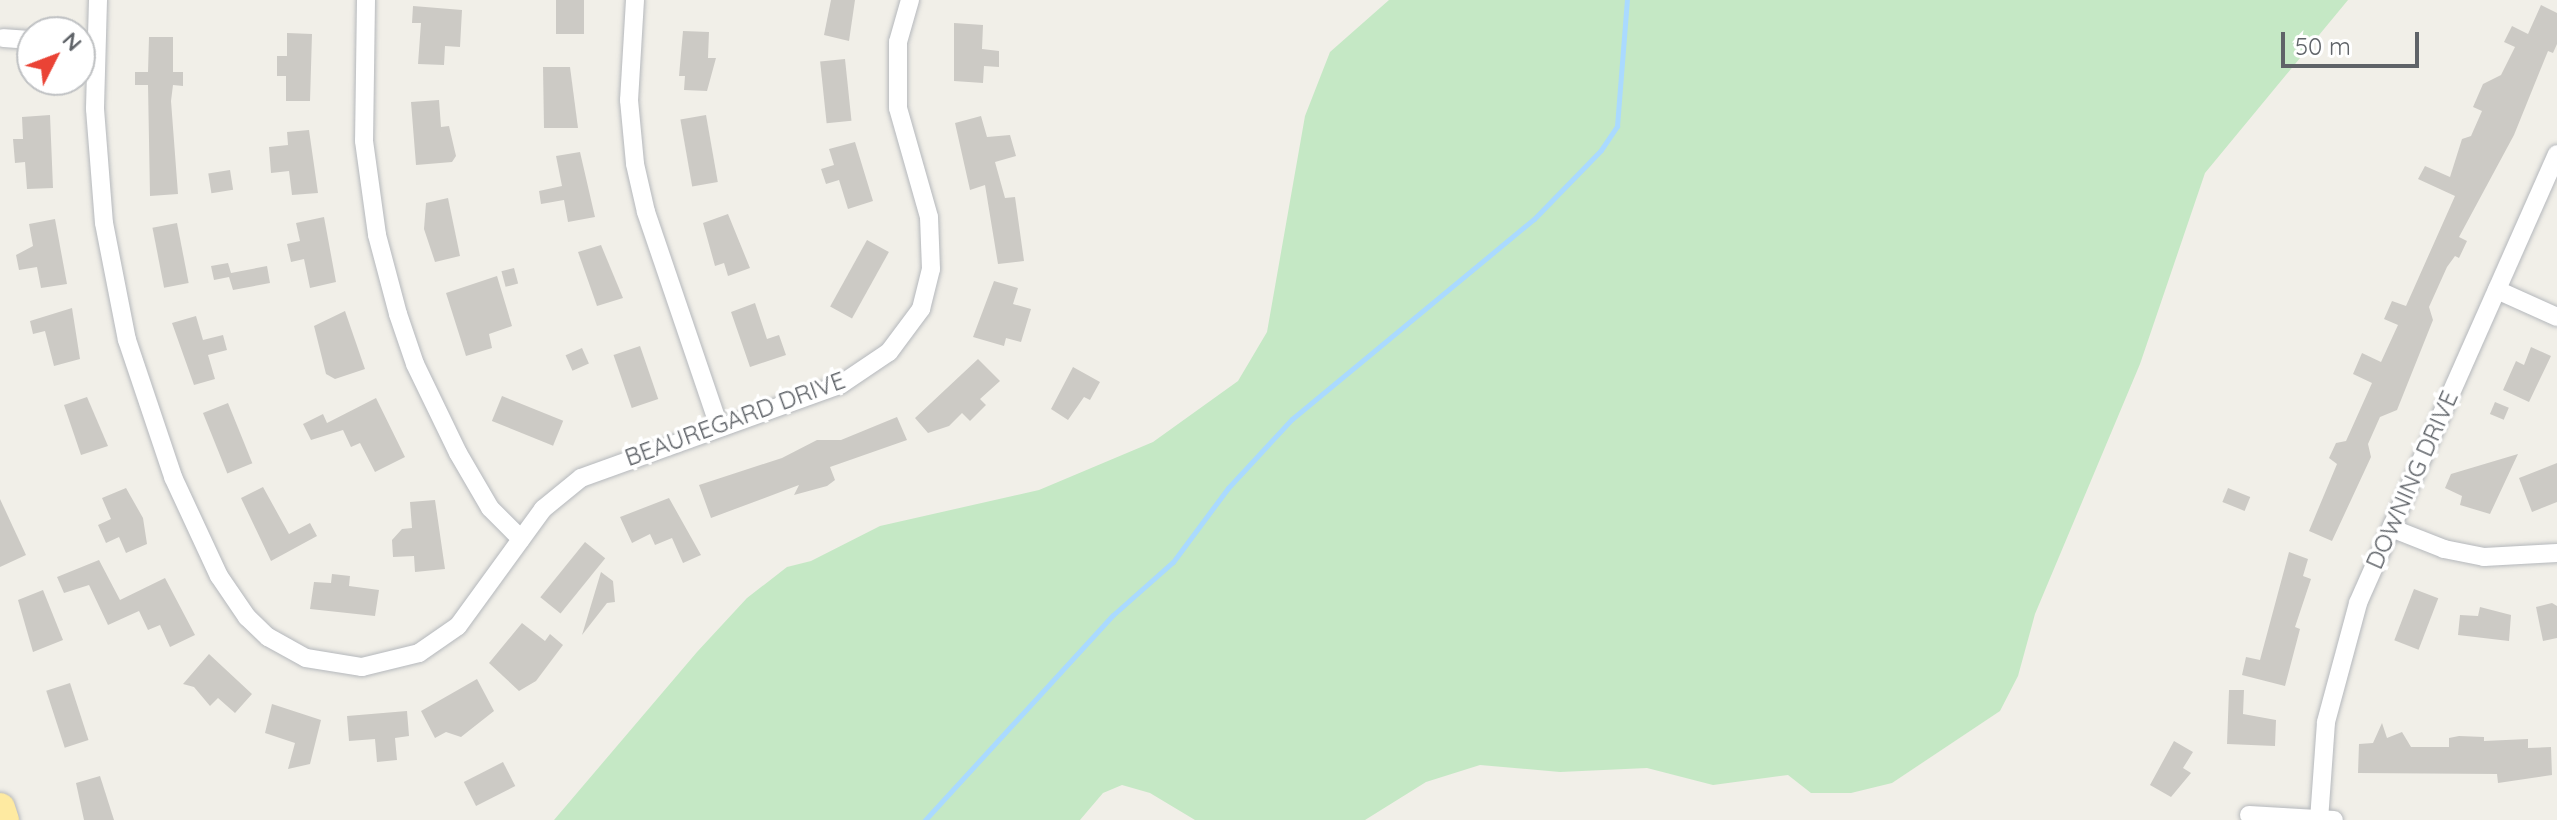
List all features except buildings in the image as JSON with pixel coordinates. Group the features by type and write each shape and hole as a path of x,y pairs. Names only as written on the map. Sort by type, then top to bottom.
{"highway":[{"path":"0,808 4,820"}],"street":[{"path":"366,0 364,141 377,235 398,314 458,453 490,508 521,539"},
{"path":"635,0 629,100 635,164 646,212 719,426"},
{"name":"BEAUREGARD DRIVE","path":"92,96 98,174 127,340 179,490 219,576 247,617 268,637 306,658 349,666 390,664 419,653 458,626 543,509 590,473 840,385 889,352 921,309 931,269 931,229 902,134 896,80 898,42 910,0"},
{"path":"3,38 16,39"},
{"name":"DOWNING DRIVE","path":"2319,820 2322,750 2340,658 2391,528 2557,154"},
{"path":"2497,290 2557,317"},
{"path":"2391,528 2444,549 2484,557 2557,553"},
{"path":"2249,815 2334,820"}],"green space":[{"path":"1389,0 2348,0 2205,173 2140,364 2035,614 2018,676 2000,711 1892,783 1851,793 1811,793 1788,775 1713,785 1647,768 1560,772 1480,765 1426,782 1365,820 1195,820 1150,793 1122,785 1103,793 1080,820 554,820 697,652 747,598 787,567 811,561 880,526 1039,490 1153,442 1238,381 1267,332 1305,116 1330,52"}],"waterway":[{"path":"925,820 1113,615 1173,562 1228,488 1292,419 1534,219 1601,150 1617,126 1627,0"}]}
